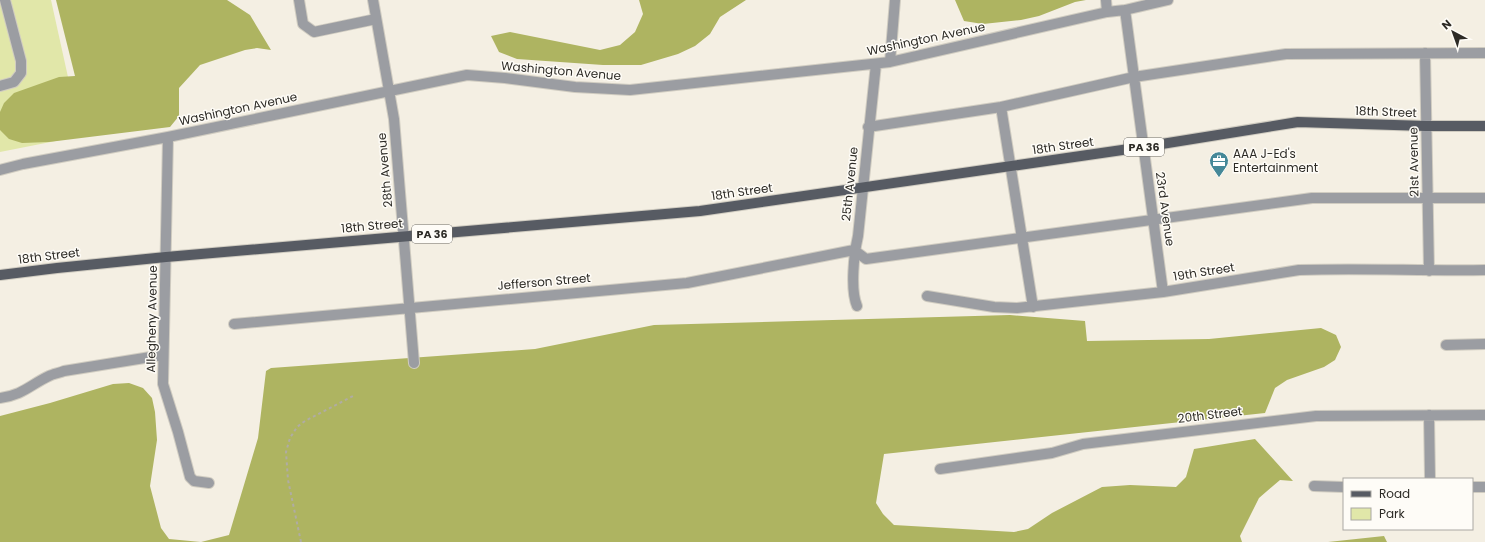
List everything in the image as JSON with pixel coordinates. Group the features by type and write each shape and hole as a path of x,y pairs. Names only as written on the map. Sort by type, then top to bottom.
{"main road":[{"name":"18th Street","path":"0,275 166,257 700,211 1144,148 1298,122 1426,126 1485,126"}],"street":[{"path":"0,86 14,82 21,73 21,61 5,0"},
{"path":"299,0 302,24 314,32 376,19"},
{"name":"28th Avenue","path":"372,0 394,119 414,363"},
{"path":"890,62 895,0"},
{"path":"1106,0 1107,12"},
{"name":"Washington Avenue","path":"0,170 23,164 168,137 467,75 505,78 574,87 630,90 876,64 1107,12 1125,10 1168,0"},
{"name":"23rd Avenue","path":"1125,10 1163,292"},
{"name":"21st Avenue","path":"1425,53 1429,271"},
{"path":"868,127 1001,107 1134,77 1286,54 1485,53"},
{"name":"25th Avenue","path":"857,306 854,298 854,250 858,236 868,127 876,64"},
{"path":"1001,107 1033,307"},
{"name":"Allegheny Avenue","path":"168,137 163,384 190,476 194,481 209,483"},
{"path":"854,250 866,259 1312,198 1485,198"},
{"name":"Jefferson Street","path":"234,324 687,283 854,250"},
{"name":"19th Street","path":"927,296 994,307 1033,307 1163,292 1299,270 1485,270"},
{"path":"1446,345 1485,344"},
{"path":"0,398 24,391 49,376 64,372 164,355"},
{"path":"1429,415 1430,478"},
{"name":"20th Street","path":"940,469 1052,453 1083,444 1316,416 1485,415"},
{"path":"1314,486 1343,486"},
{"path":"1473,487 1485,487"}],"path":[{"path":"302,542 288,480 286,452 290,438 297,427 305,420 353,396"}],"green space":[{"path":"0,0 51,0 81,136 0,152"},
{"path":"56,0 227,0 250,15 271,50 257,48 245,50 200,65 179,88 179,116 170,127 49,142 22,143 9,139 0,130 0,112 4,103 14,93 59,77 75,76"},
{"path":"639,0 746,0 720,17 710,34 695,46 678,54 641,65 603,65 517,59 499,52 491,36 510,32 600,50 620,45 635,32 643,14"},
{"path":"955,0 1086,0 1075,2 1039,16 1021,20 983,24 964,21"},
{"path":"1010,315 1085,321 1087,341 1209,339 1321,328 1336,335 1341,347 1335,360 1324,367 1287,380 1275,388 1265,413 884,454 876,503 883,514 894,525 1014,532 1028,529 1052,513 1102,487 1130,485 1176,487 1186,477 1194,449 1255,439 1293,481 1280,480 1259,498 1240,536 1242,542 201,542 229,535 258,438 266,371 271,368 535,349 654,325"},
{"path":"129,383 143,388 152,398 155,412 157,440 150,486 161,528 169,539 201,542 0,542 0,416 113,384"},
{"path":"1384,536 1387,542 1328,542"}],"place":[{"name":"AAA J-Ed's Entertainment","path":"1219,178"}]}
